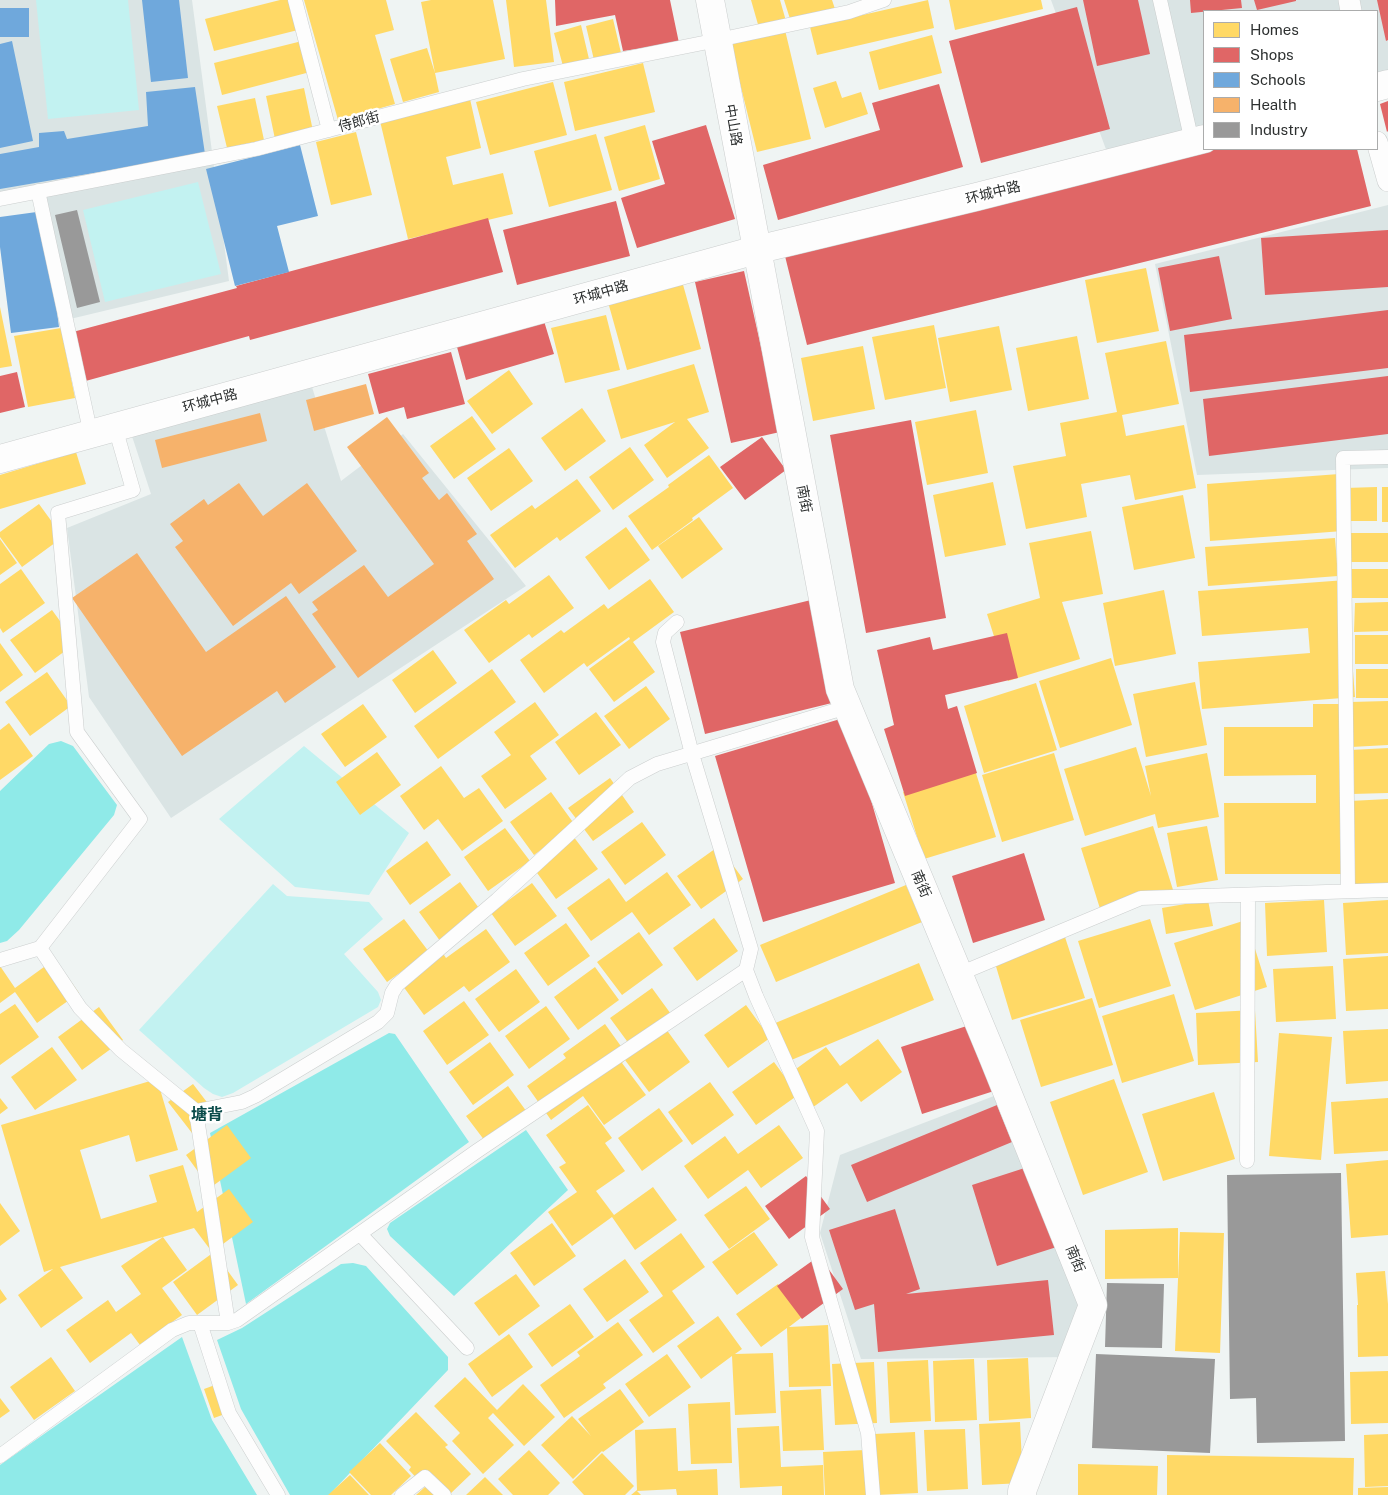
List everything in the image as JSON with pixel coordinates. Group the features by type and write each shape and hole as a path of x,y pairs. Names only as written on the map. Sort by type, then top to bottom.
{"street":[{"name":"中山路","path":"710,0 756,250"},
{"name":"环城中路","path":"0,460 756,250 976,197 1198,140"},
{"path":"1378,146 1388,181"},
{"name":"南街","path":"756,250 840,688 1093,1305 1022,1490 1022,1495"}],"lane":[{"path":"296,0 329,130"},
{"name":"侍郎街","path":"0,198 256,149 523,79 849,12 884,0"},
{"path":"1160,0 1198,140"},
{"path":"0,960 40,948 140,819 77,732 58,513 133,490 103,431 38,191"},
{"path":"1348,891 1343,458 1388,457"},
{"path":"677,622 665,633 663,642 692,754 751,949 746,970 817,1131 812,1237 868,1433 874,1495"},
{"path":"196,1111 242,1102 255,1096 378,1022 387,1013 392,993 398,985 497,900 630,778 657,764 847,707"},
{"path":"958,974 1140,898 1388,890"},
{"path":"1247,1161 1248,895"},
{"path":"40,948 80,1008 121,1050 196,1111 228,1323"},
{"path":"0,1456 172,1330 189,1323 228,1323 237,1320 485,1146 746,970"},
{"path":"360,1234 467,1348"},
{"path":"200,1323 229,1413 278,1495"},
{"path":"402,1495 425,1477 444,1495"}],"shaded area":[{"path":"0,0 192,0 229,281 66,320 38,191 0,199"},
{"path":"36,0 128,0 139,110 48,119"},
{"path":"1051,0 1388,0 1388,84 1378,87 1378,10 1203,10 1203,139 1111,163"},
{"path":"198,182 221,274 105,302 83,210"},
{"path":"1388,205 1388,468 1197,475 1155,264"},
{"path":"308,374 341,481 403,434 526,586 171,818 89,697 67,528 151,494 128,424"},
{"path":"304,746 409,833 369,895 295,887 219,819"},
{"path":"273,884 287,896 369,902 383,919 344,954 378,992 381,1000 378,1007 233,1093 222,1097 204,1088 139,1030"},
{"path":"1007,1091 1093,1305 1074,1357 861,1359 820,1233 840,1155"}],"water":[{"path":"61,741 73,746 117,805 114,815 19,930 7,941 0,943 0,791 49,744"},
{"path":"389,1033 395,1034 469,1142 246,1304 210,1133"},
{"path":"526,1130 568,1190 454,1296 390,1236 387,1229 390,1223"},
{"path":"353,1263 366,1266 448,1357 448,1370 329,1495 290,1495 241,1409 217,1340 242,1328 341,1264"},
{"path":"182,1337 212,1420 257,1495 0,1495 0,1465"}],"building: Homes":[{"path":"280,0 298,0 306,28 214,51 205,19"},
{"path":"304,0 386,0 394,30 375,35 395,104 338,120"},
{"path":"431,0 493,0 505,59 435,73 421,2"},
{"path":"506,0 546,0 554,62 514,67"},
{"path":"751,0 780,0 786,21 759,28"},
{"path":"784,0 832,0 835,9 791,22"},
{"path":"928,0 934,28 817,55 810,27"},
{"path":"949,0 1041,0 1043,9 955,30"},
{"path":"613,19 621,53 594,60 586,26"},
{"path":"581,25 589,59 563,66 554,33"},
{"path":"785,30 811,139 757,152 730,43"},
{"path":"932,35 942,73 879,90 869,52"},
{"path":"306,40 314,71 222,95 214,63"},
{"path":"427,48 439,92 403,102 390,59"},
{"path":"643,63 655,112 575,131 564,82"},
{"path":"836,81 842,98 861,92 868,114 825,128 813,88"},
{"path":"553,82 567,135 490,155 476,102"},
{"path":"304,88 313,131 275,139 266,96"},
{"path":"255,98 264,140 227,148 217,106"},
{"path":"470,99 481,148 446,157 453,185 503,173 513,214 408,239 380,121"},
{"path":"645,125 660,179 619,191 604,137"},
{"path":"356,132 372,195 331,205 316,142"},
{"path":"596,134 612,190 549,207 534,151"},
{"path":"1146,268 1159,331 1097,343 1085,280"},
{"path":"682,281 701,349 627,370 608,302"},
{"path":"0,307 12,366 0,368"},
{"path":"606,315 620,370 565,383 551,328"},
{"path":"934,325 946,388 885,400 872,337"},
{"path":"999,326 1012,390 950,402 938,338"},
{"path":"61,328 75,398 28,407 14,336"},
{"path":"1077,336 1089,399 1028,411 1016,348"},
{"path":"1166,341 1179,404 1122,415 1126,436 1184,425 1196,488 1135,500 1130,475 1081,484 1087,517 1026,529 1013,466 1066,456 1060,423 1117,412 1105,353"},
{"path":"863,346 875,409 813,421 801,358"},
{"path":"694,364 709,412 687,419 709,448 667,478 644,445 675,422 621,439 607,390"},
{"path":"509,370 533,404 492,434 467,401"},
{"path":"582,408 606,441 565,471 541,438"},
{"path":"976,410 988,473 927,485 915,422"},
{"path":"472,416 496,449 454,479 430,446"},
{"path":"630,447 654,480 613,510 589,477"},
{"path":"509,448 533,481 491,511 467,478"},
{"path":"76,452 86,484 0,509 0,475"},
{"path":"709,455 733,488 652,550 628,516"},
{"path":"1339,474 1343,531 1210,541 1207,484"},
{"path":"577,479 601,511 560,541 557,537 515,568 490,535 532,505 535,509"},
{"path":"993,482 1006,545 945,557 933,495"},
{"path":"1377,487 1377,521 1345,521 1345,488"},
{"path":"1382,487 1388,487 1388,522 1382,522"},
{"path":"1183,495 1195,558 1134,570 1122,507"},
{"path":"39,504 63,537 22,567 0,537 0,532"},
{"path":"699,517 723,549 682,579 658,546"},
{"path":"626,527 650,560 609,590 585,557"},
{"path":"1091,531 1103,594 1062,602 1080,659 1008,681 987,614 1040,598 1029,543"},
{"path":"1346,533 1388,533 1388,562 1346,562"},
{"path":"1335,538 1338,576 1208,586 1205,547"},
{"path":"0,539 17,563 0,575"},
{"path":"21,569 45,603 3,633 0,628 0,584"},
{"path":"1349,569 1388,569 1388,598 1350,598"},
{"path":"549,575 574,608 532,638 529,634 489,663 464,630 506,600 509,604"},
{"path":"650,579 674,612 633,642 655,672 614,702 589,669 630,639 629,637 587,667 584,663 544,693 520,660 561,630 564,633 604,604 608,609"},
{"path":"1346,580 1355,697 1202,709 1198,662 1310,653 1308,628 1202,636 1198,591"},
{"path":"1164,590 1176,654 1115,666 1103,603"},
{"path":"1388,602 1388,631 1354,632 1355,603"},
{"path":"52,610 76,643 35,673 10,640"},
{"path":"1355,635 1388,635 1388,664 1355,664"},
{"path":"0,643 23,675 0,692"},
{"path":"433,650 457,683 415,713 392,680"},
{"path":"1111,658 1132,725 1060,748 1039,681"},
{"path":"492,669 516,702 438,759 414,726"},
{"path":"1356,669 1388,669 1388,698 1356,698"},
{"path":"47,672 71,706 30,736 5,702"},
{"path":"1195,682 1207,745 1146,757 1133,694"},
{"path":"1036,683 1057,750 984,773 964,706"},
{"path":"646,686 670,719 629,749 604,716"},
{"path":"1388,701 1388,745 1351,747 1350,702"},
{"path":"535,702 559,735 530,756 547,779 505,809 481,776 511,755 494,732"},
{"path":"363,704 387,737 345,767 321,734"},
{"path":"1313,704 1341,704 1341,874 1225,874 1224,803 1316,803 1316,775 1224,776 1224,727 1313,727"},
{"path":"596,712 621,745 579,775 555,742"},
{"path":"9,723 33,756 0,780 0,730"},
{"path":"1136,747 1151,796 1145,766 1207,753 1219,817 1158,828 1155,814 1085,836 1064,769"},
{"path":"1388,748 1388,793 1352,794 1350,750"},
{"path":"377,752 401,785 360,815 336,782"},
{"path":"1054,753 1074,820 1002,842 982,775"},
{"path":"441,766 464,798 479,788 503,821 462,851 438,819 424,830 400,796"},
{"path":"975,770 996,837 924,859 903,792"},
{"path":"610,778 634,812 593,841 568,808"},
{"path":"551,792 575,825 534,855 510,822"},
{"path":"1388,799 1388,889 1353,890 1350,801"},
{"path":"642,822 666,855 625,885 601,852"},
{"path":"1153,826 1174,893 1102,915 1081,848"},
{"path":"1207,826 1218,880 1177,887 1167,833"},
{"path":"505,828 530,861 488,891 464,857"},
{"path":"573,836 598,869 556,899 532,866"},
{"path":"427,841 451,875 410,905 386,871"},
{"path":"719,846 743,879 701,909 677,876"},
{"path":"667,872 691,905 649,935 632,912 591,941 567,908 609,878 626,902"},
{"path":"460,882 484,915 443,945 419,912"},
{"path":"532,883 557,916 515,946 491,913"},
{"path":"906,885 922,922 776,982 760,945"},
{"path":"1208,900 1213,926 1166,934 1162,908"},
{"path":"1324,900 1327,952 1267,956 1265,903"},
{"path":"1388,900 1388,953 1346,955 1343,903"},
{"path":"714,918 738,951 697,981 673,948"},
{"path":"404,919 429,952 387,982 363,949"},
{"path":"1150,919 1171,986 1099,1008 1078,941"},
{"path":"1246,920 1267,987 1195,1010 1174,943"},
{"path":"566,923 590,956 548,986 524,953"},
{"path":"486,929 510,962 469,992 464,986 424,1015 400,982 442,952 446,958"},
{"path":"1063,931 1085,998 1012,1020 992,953"},
{"path":"639,932 663,965 622,995 597,962"},
{"path":"1388,956 1388,1009 1346,1011 1343,959"},
{"path":"55,959 79,993 37,1023 15,992 0,1003 0,966 15,988"},
{"path":"919,963 934,1000 789,1061 773,1024"},
{"path":"1333,966 1336,1019 1276,1022 1273,969"},
{"path":"595,967 619,1000 578,1030 554,997"},
{"path":"516,969 540,1002 499,1032 475,999"},
{"path":"652,988 676,1021 666,1029 690,1062 649,1092 625,1060 622,1063 646,1095 604,1125 583,1096 551,1120 527,1086 566,1058 563,1054 605,1024 628,1056 635,1052 610,1018"},
{"path":"1174,994 1194,1061 1122,1083 1102,1016"},
{"path":"1092,998 1113,1065 1041,1087 1020,1020"},
{"path":"464,1001 489,1035 447,1065 423,1031"},
{"path":"15,1004 39,1037 0,1065 0,1014"},
{"path":"746,1005 770,1038 728,1068 704,1035"},
{"path":"546,1006 570,1039 529,1069 505,1036"},
{"path":"99,1007 123,1040 82,1070 58,1037"},
{"path":"1255,1010 1258,1062 1198,1065 1196,1013"},
{"path":"1388,1029 1388,1081 1346,1084 1343,1031"},
{"path":"1279,1033 1332,1037 1321,1160 1269,1156"},
{"path":"878,1039 902,1072 861,1102 847,1083 809,1110 798,1095 756,1125 732,1092 774,1062 785,1077 826,1047 840,1066"},
{"path":"490,1042 514,1075 473,1105 449,1072"},
{"path":"52,1047 77,1080 35,1110 11,1077"},
{"path":"157,1079 178,1150 136,1162 129,1135 80,1150 101,1219 157,1202 149,1175 183,1165 197,1212 229,1189 253,1222 212,1252 194,1228 60,1267 83,1298 41,1328 18,1295 53,1269 44,1272 1,1125"},
{"path":"1114,1079 1148,1172 1083,1195 1050,1102"},
{"path":"710,1082 734,1115 692,1145 668,1112"},
{"path":"193,1084 216,1114 192,1133 168,1102"},
{"path":"508,1086 532,1119 491,1149 466,1116"},
{"path":"1214,1092 1235,1159 1163,1181 1142,1114"},
{"path":"0,1098 8,1108 0,1114"},
{"path":"1388,1098 1388,1151 1334,1154 1331,1102"},
{"path":"588,1105 612,1138 605,1143 625,1171 596,1191 614,1215 653,1187 677,1220 635,1250 612,1217 572,1246 548,1212 577,1192 559,1167 566,1163 546,1135"},
{"path":"659,1108 683,1141 642,1171 618,1138"},
{"path":"227,1125 251,1158 210,1188 186,1155"},
{"path":"779,1125 803,1158 761,1188 748,1170 708,1199 684,1166 725,1136 738,1154"},
{"path":"1388,1160 1388,1235 1351,1238 1346,1164"},
{"path":"746,1186 770,1219 729,1249 704,1215"},
{"path":"0,1203 20,1231 0,1246"},
{"path":"552,1223 576,1256 534,1286 510,1253"},
{"path":"1178,1228 1178,1278 1105,1279 1105,1230"},
{"path":"754,1232 778,1265 737,1295 712,1262"},
{"path":"1180,1232 1224,1233 1220,1353 1175,1351"},
{"path":"681,1233 705,1267 672,1291 695,1323 653,1353 629,1320 663,1296 640,1263"},
{"path":"163,1237 187,1270 162,1288 182,1315 140,1345 131,1333 90,1363 66,1330 108,1300 116,1312 141,1294 121,1266"},
{"path":"214,1252 238,1285 197,1315 173,1282"},
{"path":"625,1259 649,1292 607,1322 583,1289"},
{"path":"1385,1271 1388,1304 1388,1356 1358,1357 1356,1273"},
{"path":"516,1274 540,1306 499,1336 474,1303"},
{"path":"778,1284 802,1317 789,1327 828,1325 831,1386 789,1387 787,1328 761,1347 736,1314"},
{"path":"0,1289 7,1299 0,1304"},
{"path":"570,1304 594,1337 552,1367 528,1334"},
{"path":"718,1316 742,1349 735,1354 773,1353 776,1413 735,1415 732,1356 701,1379 677,1346"},
{"path":"618,1322 643,1355 603,1384 606,1388 564,1418 540,1385 580,1356 577,1352"},
{"path":"509,1334 533,1367 492,1397 468,1364"},
{"path":"667,1354 691,1387 649,1417 625,1384"},
{"path":"51,1357 75,1391 34,1420 10,1387"},
{"path":"1028,1358 1031,1418 989,1421 987,1360"},
{"path":"974,1359 977,1420 935,1422 933,1361"},
{"path":"928,1360 931,1421 890,1423 887,1362"},
{"path":"874,1362 877,1423 835,1425 832,1364"},
{"path":"1388,1371 1388,1423 1351,1424 1350,1372"},
{"path":"465,1377 497,1410 523,1384 555,1417 524,1446 493,1413 488,1418 514,1445 483,1474 452,1441 460,1433 434,1406"},
{"path":"215,1385 225,1414 214,1418 204,1389"},
{"path":"620,1389 644,1422 602,1451 573,1479 541,1445 572,1416 591,1436 578,1419"},
{"path":"821,1389 824,1450 783,1451 780,1391"},
{"path":"0,1398 10,1411 0,1418"},
{"path":"730,1402 732,1463 691,1464 688,1404"},
{"path":"416,1412 448,1445 445,1447 471,1474 449,1495 416,1495 425,1487 409,1470 411,1467 386,1441"},
{"path":"1020,1422 1023,1483 982,1485 979,1424"},
{"path":"779,1426 781,1467 823,1465 824,1495 782,1495 782,1486 740,1488 737,1428"},
{"path":"676,1428 678,1471 717,1469 718,1495 677,1495 676,1489 637,1491 641,1495 631,1495 637,1490 635,1430"},
{"path":"965,1429 968,1489 927,1491 924,1430"},
{"path":"915,1432 918,1493 876,1495 874,1434"},
{"path":"1388,1434 1388,1486 1365,1487 1364,1435"},
{"path":"380,1443 411,1476 391,1495 371,1495 349,1472"},
{"path":"529,1450 560,1483 548,1495 513,1495 498,1479"},
{"path":"865,1450 867,1495 825,1495 823,1452"},
{"path":"602,1453 634,1486 625,1495 584,1495 572,1482"},
{"path":"1167,1455 1354,1458 1353,1495 1167,1495"},
{"path":"1078,1464 1158,1466 1157,1495 1078,1495"},
{"path":"350,1475 369,1495 328,1495"},
{"path":"485,1477 503,1495 466,1495"},
{"path":"1388,1487 1388,1495 1358,1495 1358,1488"}],"building: Shops":[{"path":"555,0 670,0 679,43 623,51 615,15 556,26"},
{"path":"1083,0 1138,0 1150,54 1097,66"},
{"path":"1190,0 1241,0 1242,8 1203,10 1203,12 1191,13"},
{"path":"1254,0 1296,0 1296,1 1257,10"},
{"path":"1377,0 1388,0 1388,40 1386,41"},
{"path":"1077,7 1110,129 981,163 949,41"},
{"path":"939,84 963,167 778,220 763,165 880,130 872,103"},
{"path":"1388,101 1388,131 1387,132 1380,104"},
{"path":"706,125 735,219 637,248 621,198 665,184 652,141"},
{"path":"1203,149 1357,150 1371,206 807,345 784,252"},
{"path":"616,201 630,256 517,285 503,230"},
{"path":"488,218 503,272 250,340 249,336 82,382 69,333"},
{"path":"1388,230 1388,287 1265,295 1261,238"},
{"path":"1219,256 1232,319 1170,331 1158,268"},
{"path":"744,271 780,432 731,443 695,282"},
{"path":"1388,310 1388,368 1190,392 1184,335"},
{"path":"544,321 554,354 466,380 457,347"},
{"path":"451,352 465,404 407,419 404,407 379,414 368,374"},
{"path":"17,372 25,407 0,413 0,376"},
{"path":"1388,376 1388,434 1209,456 1203,399"},
{"path":"911,420 946,618 866,633 830,435"},
{"path":"762,437 786,470 745,500 720,467"},
{"path":"811,600 836,702 705,734 680,632"},
{"path":"1007,633 1018,678 945,695 948,709 957,706 977,773 905,796 884,729 894,725 877,650 930,637 933,650"},
{"path":"847,717 895,883 763,922 715,756"},
{"path":"1024,853 1045,920 973,943 952,876"},
{"path":"973,1024 994,1091 922,1114 901,1047"},
{"path":"997,1105 1012,1142 867,1202 851,1165"},
{"path":"1037,1164 1063,1245 997,1266 972,1185"},
{"path":"806,1176 830,1209 789,1239 765,1206"},
{"path":"895,1209 920,1289 906,1294 1048,1280 1054,1335 878,1352 874,1304 855,1310 829,1230"},
{"path":"819,1256 843,1289 802,1319 777,1286"}],"building: Schools":[{"path":"142,0 179,0 188,78 151,82"},
{"path":"0,8 29,8 29,37 0,37"},
{"path":"12,41 33,141 0,148 0,44"},
{"path":"195,87 205,154 0,189 0,154 39,147 39,133 64,131 67,139 148,126 146,92"},
{"path":"300,145 318,216 277,226 289,272 235,286 206,169"},
{"path":"44,211 59,327 11,333 0,247 0,217"}],"building: Health":[{"path":"366,384 374,414 314,431 306,400"},
{"path":"260,413 267,441 162,468 155,440"},
{"path":"387,417 429,473 422,478 439,500 447,493 477,534 467,541 494,579 358,678 312,614 318,610 312,602 364,565 388,597 434,564 347,447"},
{"path":"239,483 263,516 307,483 357,551 299,594 291,583 233,626 175,547 183,541 170,524 204,499 208,505"},
{"path":"137,553 206,652 286,596 336,667 285,703 277,691 182,756 72,598"}],"building: Industry":[{"path":"77,210 100,302 77,308 55,215"},
{"path":"1341,1173 1345,1441 1257,1443 1256,1398 1230,1399 1227,1175"},
{"path":"1107,1283 1164,1284 1162,1348 1105,1347"},
{"path":"1096,1354 1215,1359 1210,1453 1092,1448"}],"district":[{"name":"塘背","path":"207,1115"}]}
